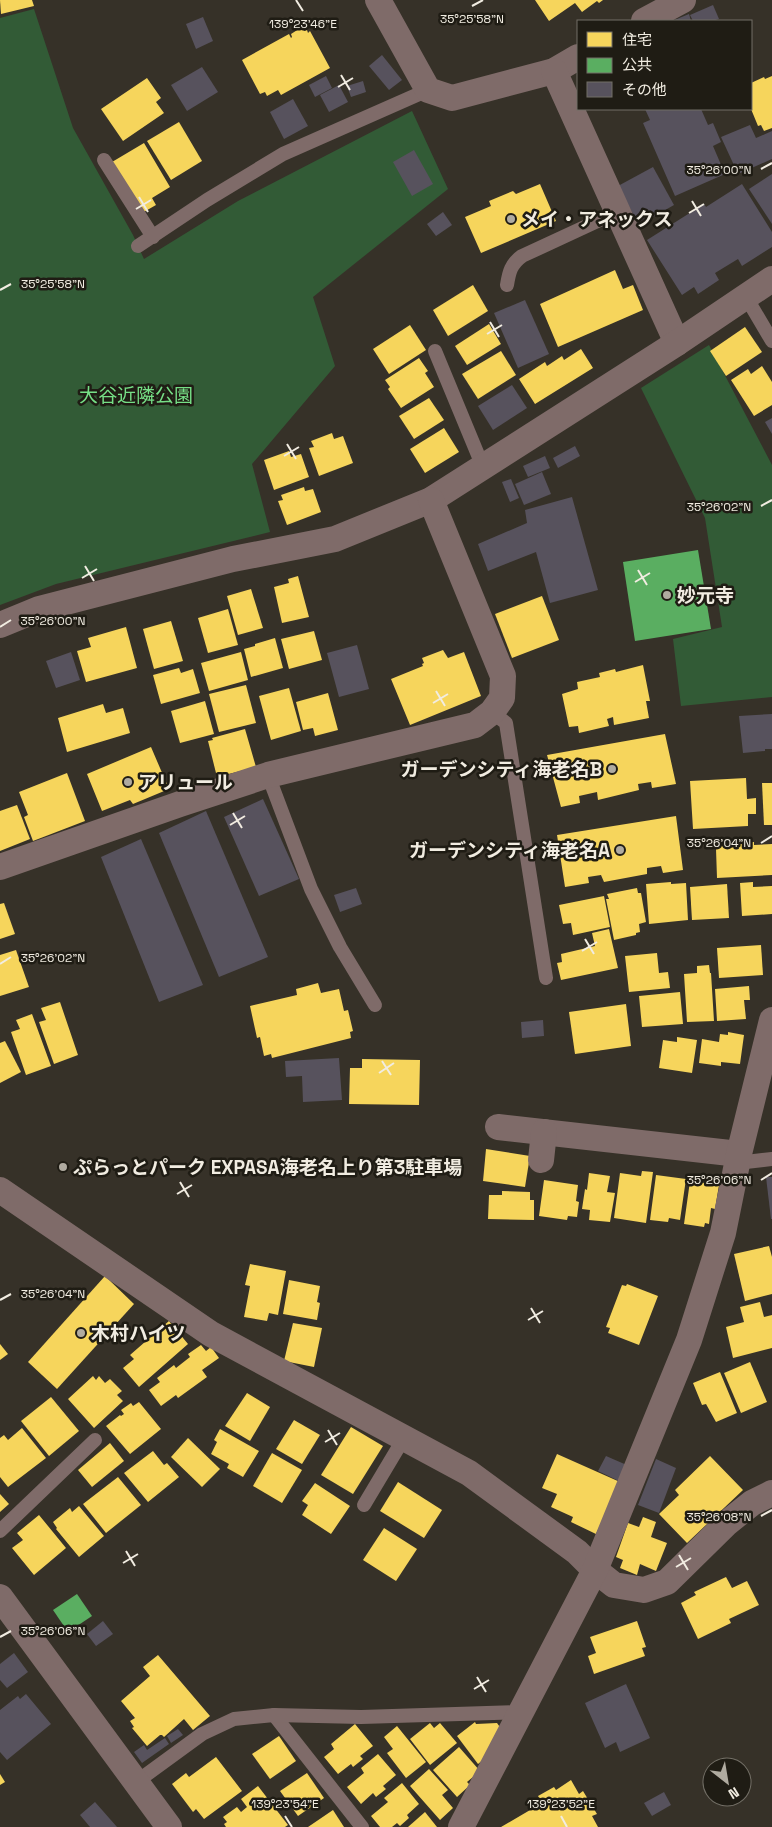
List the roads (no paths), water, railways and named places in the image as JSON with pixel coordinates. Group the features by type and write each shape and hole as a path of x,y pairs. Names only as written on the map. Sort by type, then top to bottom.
{"street":[{"path":"378,0 428,90 452,98 554,71 577,58"},
{"path":"646,20 683,0"},
{"path":"554,71 678,343"},
{"path":"0,625 39,609 233,558 335,539 431,500 678,343 772,279"},
{"path":"0,867 268,775 476,725 492,712 502,698 503,676 431,500"},
{"path":"461,1827 595,1570 689,1340 723,1232 738,1158 772,1020"},
{"path":"498,1127 738,1158"},
{"path":"541,1160 544,1132"},
{"path":"0,1190 211,1334 469,1473 577,1552 614,1585 644,1590 667,1582 727,1523 752,1503 772,1493"},
{"path":"0,1597 169,1827"}],"lane":[{"path":"138,246 207,200 283,154 428,90"},
{"path":"104,160 153,237"},
{"path":"507,285 513,263 522,256 618,212"},
{"path":"746,296 772,341"},
{"path":"435,351 483,467"},
{"path":"492,712 506,723 546,978"},
{"path":"268,775 311,889 340,947 375,1005"},
{"path":"738,1158 772,1159"},
{"path":"364,1504 404,1438"},
{"path":"0,1531 95,1440"},
{"path":"135,1783 202,1734 234,1719 274,1715 361,1717 522,1712"},
{"path":"274,1715 362,1827"}],"place":[{"name":"メイ・アネックス","path":"511,219"},
{"name":"妙元寺","path":"667,595"},
{"name":"ガーデンシティ海老名B","path":"612,769"},
{"name":"アリュール","path":"128,782"},
{"name":"ガーデンシティ海老名A","path":"620,850"},
{"name":"ぷらっとパーク EXPASA海老名上り第3駐車場","path":"63,1167"},
{"name":"木村ハイツ","path":"81,1333"}],"park label":[{"name":"大谷近隣公園","path":"136,395"}]}
